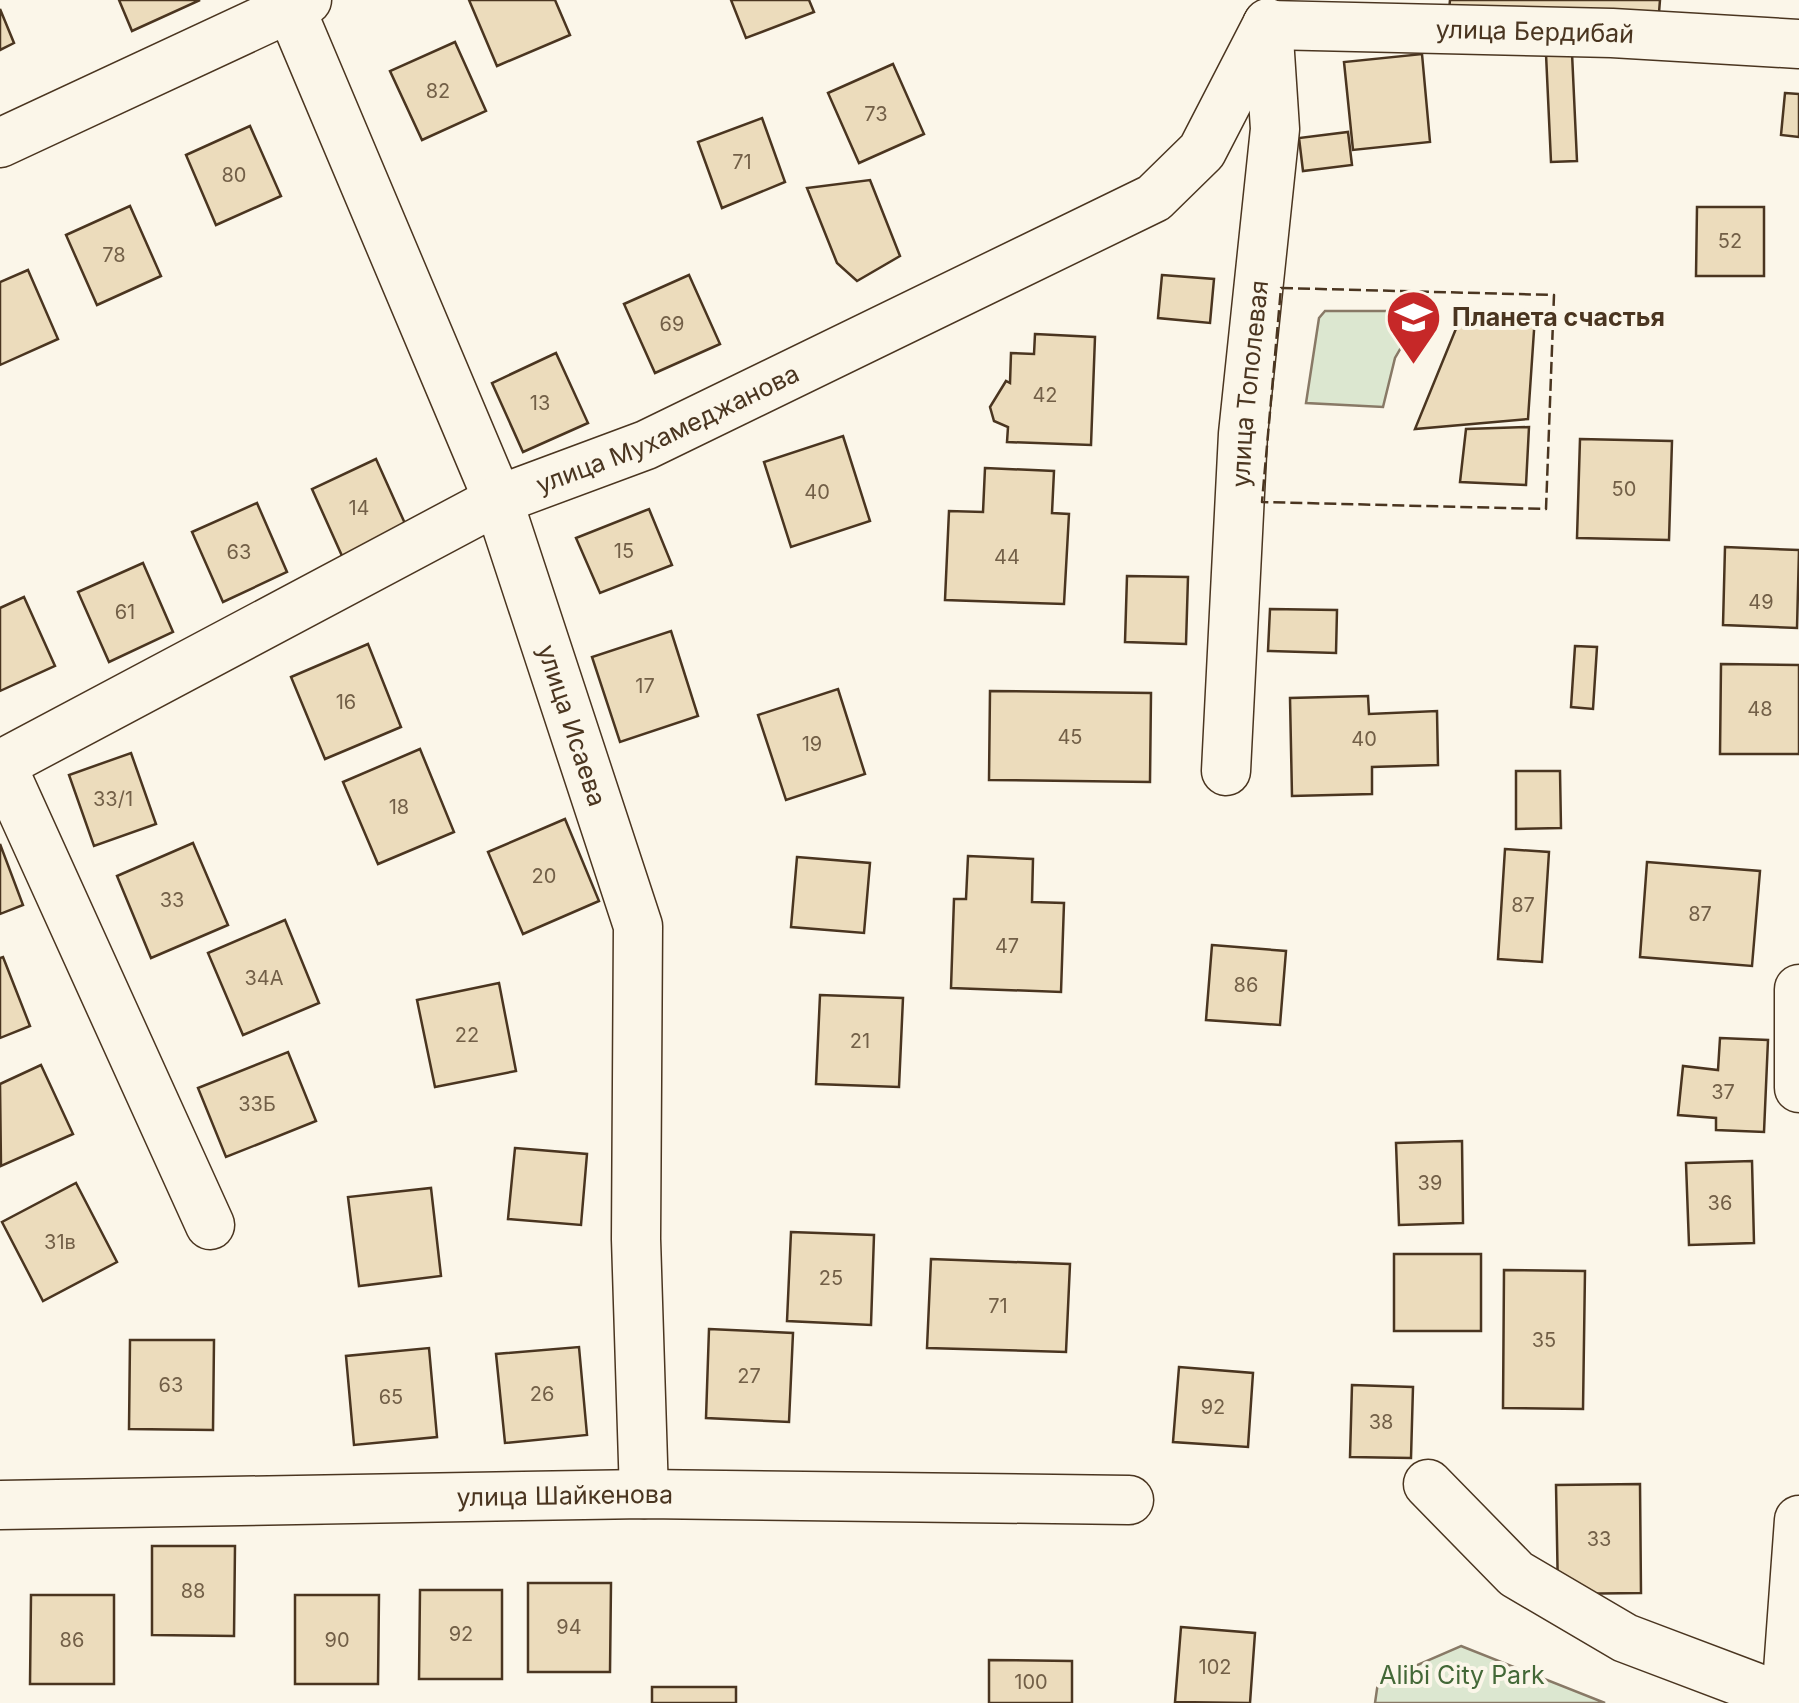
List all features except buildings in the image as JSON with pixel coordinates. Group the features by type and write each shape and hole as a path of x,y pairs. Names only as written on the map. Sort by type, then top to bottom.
{"street":[{"path":"0,143 294,2"},
{"name":"улица Исаева","path":"294,2 498,500 638,926 636,1239 644,1494"},
{"name":"улица Мухамеджанова","path":"0,764 498,500 646,445 1154,198 1202,150 1270,12"},
{"name":"улица Бердибай","path":"1270,12 1799,44"},
{"name":"улица Тополевая","path":"1226,771 1243,434 1274,130 1270,12"},
{"path":"0,764 210,1224"},
{"path":"1799,989 1799,1088"},
{"path":"1428,1484 1516,1574 1624,1638 1792,1700 1799,1520"},
{"name":"улица Шайкенова","path":"0,1505 644,1494 1129,1500"}],"green space":[{"path":"1325,311 1414,311 1410,332 1395,358 1383,407 1306,403 1319,318"},
{"name":"Alibi City Park","path":"1461,1646 1605,1703 1375,1703 1378,1682"}],"fence":[{"path":"1281,288 1554,295 1546,509 1262,502 1281,288"}],"place":[{"name":"Планета счастья","path":"1413,366"}]}
